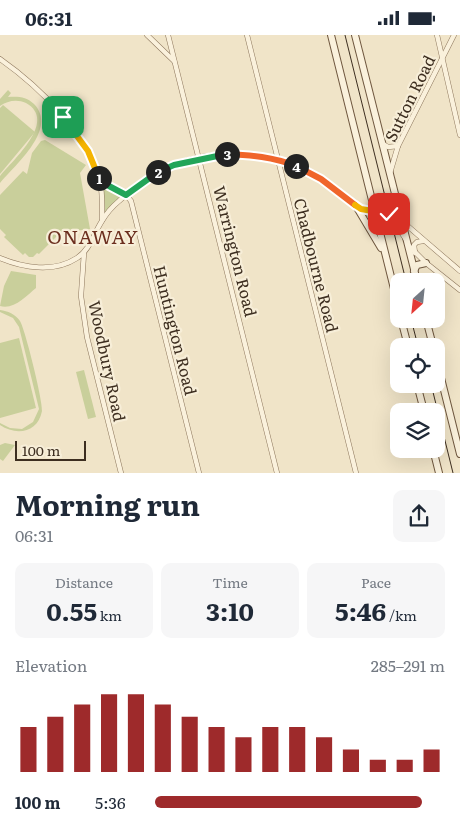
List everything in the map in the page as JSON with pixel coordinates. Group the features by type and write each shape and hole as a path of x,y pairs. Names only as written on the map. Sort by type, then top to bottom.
{"main road":[{"path":"331,35 390,273"},
{"path":"356,35 414,271"},
{"path":"358,208 385,253"},
{"path":"414,271 416,265 426,263"},
{"path":"445,393 460,453"},
{"path":"435,458 439,473"}],"street":[{"path":"147,35 175,62"},
{"name":"Warrington Road","path":"168,35 277,473"},
{"name":"Chadbourne Road","path":"247,35 356,473"},
{"path":"437,35 460,135"},
{"name":"Sutton Road","path":"390,174 398,146 454,35"},
{"path":"0,59 43,95 63,117 88,151 100,180 102,220"},
{"path":"382,144 388,147 398,146"},
{"path":"0,258 14,264 42,267 69,263 84,253 102,220 126,195 151,176 174,165 223,154 256,155 278,159 321,179 358,208 391,215 402,220 460,271"},
{"path":"100,180 126,195"},
{"name":"Huntington Road","path":"126,195 131,201 199,473"},
{"path":"375,213 397,228 416,254 460,290"},
{"path":"416,254 414,249 416,242 424,241"},
{"name":"Woodbury Road","path":"84,253 81,296 87,337 121,473"}],"green space":[{"path":"8,90 11,93 8,97 22,97 34,104 40,114 41,124 32,146 0,183 0,176 30,140 37,120 35,111 26,103 12,101 0,106 0,99"},
{"path":"3,105 35,132 0,174 0,108"},
{"path":"45,140 86,165 80,173 90,229 59,233 58,231 55,234 57,236 39,254 37,253 33,257 29,257 25,253 23,255 4,237 6,235 0,229 0,195 23,171 27,174 32,153 41,141"},
{"path":"100,180 126,195 102,220"},
{"path":"11,271 36,275 36,288 15,304 5,307 0,306 4,286"},
{"path":"0,310 11,313 20,321 40,394 42,411 40,418 36,424 26,430 13,431 0,425 0,423 10,428 22,429 33,422 39,409 19,327 13,318 0,312"},
{"path":"19,338 36,408 0,418 0,343"},
{"path":"84,370 96,417 88,419 76,372"},
{"path":"5,443 15,445 3,461 0,459 0,445"}],"tram line":[{"path":"345,35 404,273"},
{"path":"413,328 416,338"},
{"path":"433,393 453,473"}],"district":[{"name":"ONAWAY","path":"93,236"}],"route":[{"path":"63,117 88,151 100,180 126,195 151,176 174,165 223,154 256,155 278,159 311,173 336,189 361,209 389,214"}]}
